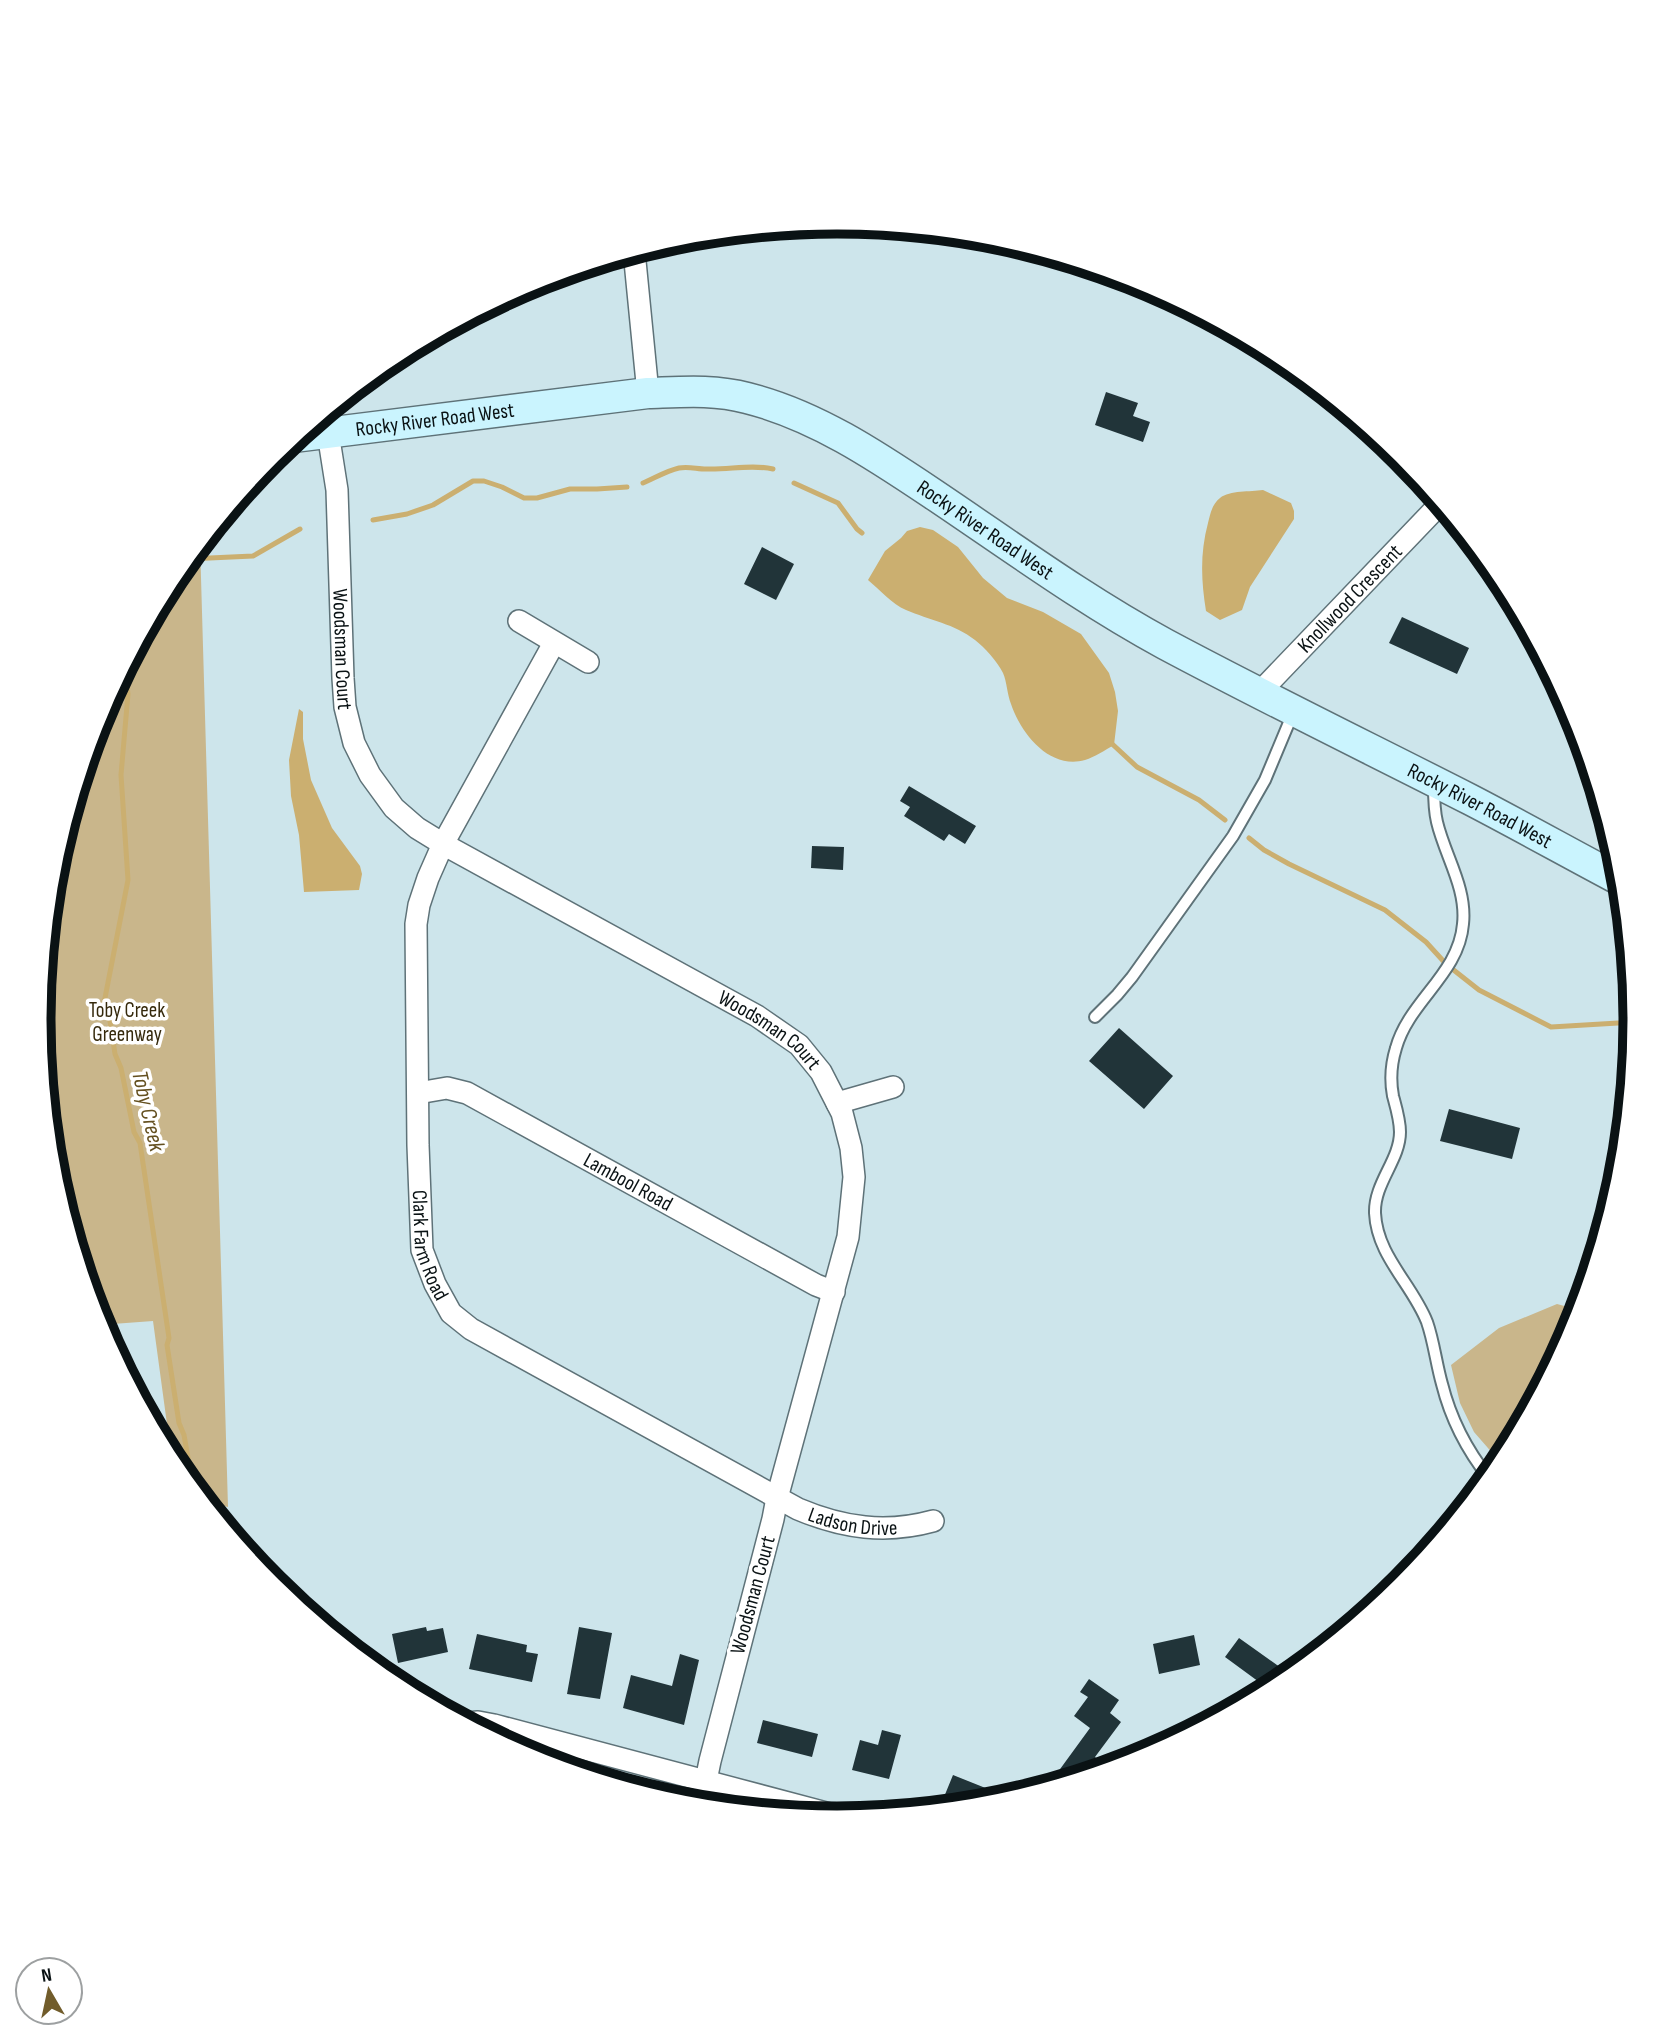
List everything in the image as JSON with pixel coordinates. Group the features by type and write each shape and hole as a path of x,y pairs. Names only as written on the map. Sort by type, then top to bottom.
{"street":[{"path":"635,261 648,393"},
{"name":"Rocky River Road West","path":"312,435 648,393 695,391 727,394 782,408 818,424 900,472 1101,605 1163,642 1609,874"},
{"name":"Woodsman Court","path":"328,433 337,490 345,707 354,743 370,775 394,808 417,828 443,844 757,1017 799,1045 821,1072 842,1113 851,1148 854,1177 848,1237 776,1498 703,1794"},
{"name":"Knollwood Crescent","path":"1259,693 1435,510"},
{"path":"519,621 588,662"},
{"name":"Clark Farm Road","path":"554,643 443,844 422,896 416,924 422,1250 435,1284 451,1313 471,1329 776,1498"},
{"path":"837,1103 893,1087"},
{"name":"Lambool Road","path":"418,1093 447,1088 467,1093 803,1278 834,1292"},
{"name":"Ladson Drive","path":"776,1498 821,1519 857,1527 887,1528 933,1521"},
{"path":"488,1725 797,1805"}],"lane":[{"path":"1095,1017 1132,977 1233,836 1265,780 1294,711"},
{"path":"1434,782 1436,821 1455,872 1464,921 1457,954 1402,1030 1395,1049 1391,1070 1392,1091 1401,1131 1398,1149 1386,1171 1375,1211 1384,1252 1426,1320 1441,1382 1460,1435 1482,1469"}],"green space":[{"name":"Toby Creek Greenway","path":"200,559 228,1507 218,1504 213,1499 168,1433 153,1321 112,1324 92,1273 66,1173 57,1123 52,1071 52,969 57,917 66,867 92,767 132,672 156,627"},
{"path":"1557,1304 1568,1307 1542,1368 1493,1454 1474,1432 1460,1403 1451,1365 1499,1328"}],"shaded area":[{"path":"1263,490 1291,503 1294,519 1250,587 1242,610 1220,620 1206,611 1203,588 1205,534 1211,513 1215,503 1224,495"},
{"path":"920,527 933,530 958,547 983,578 1007,598 1043,612 1081,634 1109,673 1115,692 1118,711 1114,745 1085,760 1072,762 1049,755 1022,727 1011,704 1003,673 983,647 959,630 901,607 868,580 885,551 907,531"},
{"path":"299,709 303,712 303,739 311,780 332,828 360,866 362,874 359,890 304,892 289,760"}],"building":[{"path":"1106,392 1138,403 1133,416 1150,422 1143,442 1095,425"},
{"path":"762,547 794,564 776,600 744,584"},
{"path":"1402,617 1469,648 1457,674 1389,643"},
{"path":"909,786 976,826 965,844 949,834 944,841 904,816 910,807 900,801"},
{"path":"812,846 844,847 843,870 811,868"},
{"path":"1119,1028 1173,1076 1144,1109 1089,1061"},
{"path":"1449,1109 1520,1128 1512,1159 1440,1141"},
{"path":"426,1627 427,1631 443,1628 448,1652 398,1663 392,1634"},
{"path":"579,1627 612,1633 600,1699 567,1694"},
{"path":"477,1634 527,1645 526,1652 538,1654 532,1682 469,1669"},
{"path":"1194,1635 1200,1665 1159,1674 1153,1644"},
{"path":"1239,1638 1282,1668 1260,1683 1225,1657"},
{"path":"680,1654 699,1660 684,1725 623,1708 631,1675 672,1686"},
{"path":"1089,1679 1119,1700 1110,1713 1121,1722 1095,1757 1098,1760 1096,1763 1056,1774 1090,1728 1074,1716 1088,1697 1080,1692"},
{"path":"763,1720 818,1734 812,1757 757,1743"},
{"path":"882,1730 901,1735 889,1779 852,1770 860,1740 878,1745"},
{"path":"953,1775 992,1791 948,1799 944,1797"}],"waterway":[{"path":"643,483 682,467 773,469"},
{"path":"373,520 407,514 433,505 473,481 484,481 524,498 537,498 570,489 627,487"},
{"path":"794,483 838,503 862,533"},
{"path":"201,558 253,556 300,529"},
{"name":"Toby Creek","path":"127,684 121,775 128,880 104,1003 134,1132 140,1143 169,1338 167,1345 179,1423 189,1466"},
{"path":"1109,741 1137,767 1199,800 1225,820"},
{"path":"1249,838 1289,864 1385,910 1426,942 1446,964 1479,990 1551,1027 1623,1023"}]}
